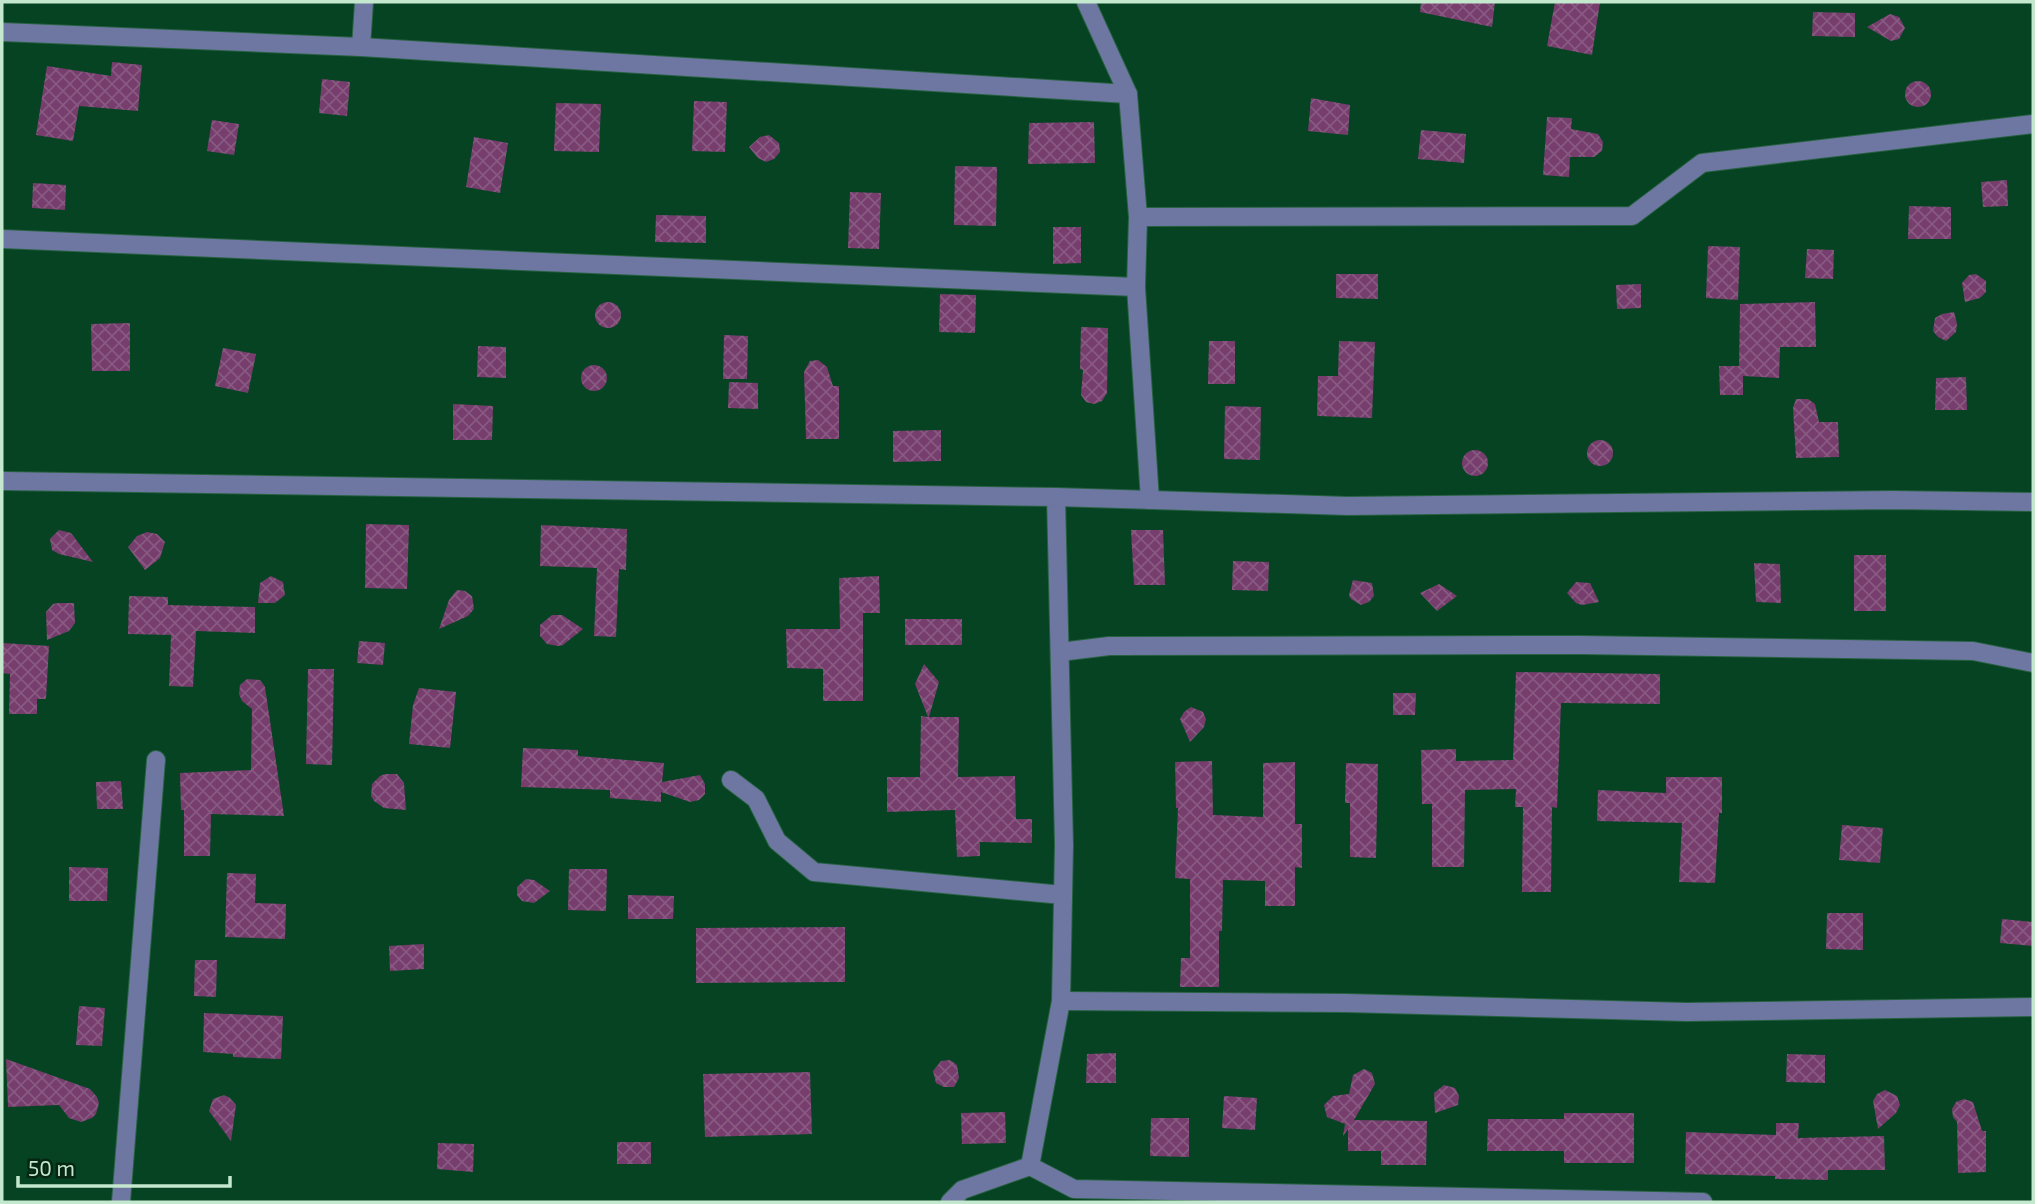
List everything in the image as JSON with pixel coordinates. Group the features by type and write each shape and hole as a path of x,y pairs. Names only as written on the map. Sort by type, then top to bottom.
{"street":[{"path":"360,47 363,2"},
{"path":"1086,2 1128,94 1138,217 1136,287 1150,500"},
{"path":"2,32 360,47 1128,94"},
{"path":"1138,217 1632,216 1702,163 2033,124"},
{"path":"2,239 1136,287"},
{"path":"2,481 1056,497 1348,506 1892,500 2033,502"},
{"path":"1030,1166 1061,1001 1064,845 1056,497"},
{"path":"1060,652 1109,646 1581,645 1973,651 2033,663"},
{"path":"121,1202 156,760"},
{"path":"731,780 756,799 777,841 814,872 1063,895"},
{"path":"1061,1001 1346,1003 1687,1012 2033,1006"},
{"path":"950,1202 962,1190 1030,1166 1074,1189 1703,1202"}],"building":[{"path":"1421,2 1495,2 1492,27 1420,12"},
{"path":"1555,2 1600,2 1592,55 1547,46"},
{"path":"1813,12 1855,13 1855,37 1812,36"},
{"path":"1890,14 1899,17 1905,28 1899,39 1891,41 1867,27"},
{"path":"112,62 142,65 138,111 79,106 73,141 36,135 47,66 111,76"},
{"path":"322,79 350,82 347,116 319,113"},
{"path":"1918,81 1927,85 1931,94 1927,103 1918,107 1909,103 1905,94 1909,85"},
{"path":"1311,98 1350,105 1348,135 1308,131"},
{"path":"694,101 727,102 725,152 692,151"},
{"path":"556,103 601,104 599,152 554,151"},
{"path":"1547,117 1572,118 1571,129 1598,134 1603,142 1602,151 1594,157 1570,157 1569,177 1543,175"},
{"path":"212,120 239,124 234,155 207,151"},
{"path":"1094,122 1095,163 1028,164 1029,123"},
{"path":"1421,130 1466,134 1464,163 1418,159"},
{"path":"769,135 779,143 780,152 774,159 766,162 758,158 749,147 760,137"},
{"path":"474,137 508,143 500,193 466,187"},
{"path":"955,166 997,167 996,226 954,225"},
{"path":"2007,180 2008,206 1983,207 1981,182"},
{"path":"33,183 66,185 65,210 32,208"},
{"path":"850,192 881,193 879,249 848,248"},
{"path":"1909,206 1951,207 1951,239 1908,239"},
{"path":"656,215 706,216 706,243 655,242"},
{"path":"1053,227 1081,227 1081,263 1053,264"},
{"path":"1708,246 1740,247 1738,300 1706,298"},
{"path":"1807,249 1834,250 1833,279 1805,278"},
{"path":"1336,274 1378,274 1378,299 1336,298"},
{"path":"1976,274 1986,281 1986,292 1980,298 1965,302 1962,283 1969,275"},
{"path":"1641,284 1641,308 1617,309 1616,285"},
{"path":"940,294 976,295 975,333 939,332"},
{"path":"608,302 618,305 621,315 618,325 608,328 598,325 595,315 598,305"},
{"path":"1815,302 1816,347 1780,347 1779,378 1743,376 1743,395 1720,395 1719,366 1739,366 1740,304"},
{"path":"1954,312 1956,332 1946,341 1933,331 1935,318"},
{"path":"130,323 130,371 92,371 91,324"},
{"path":"1081,327 1108,328 1107,393 1102,401 1094,404 1086,402 1081,395"},
{"path":"724,335 748,336 747,379 723,379"},
{"path":"1209,341 1235,341 1235,384 1208,384"},
{"path":"1339,341 1375,342 1372,418 1317,416 1318,376 1338,376"},
{"path":"478,346 506,347 506,378 477,377"},
{"path":"223,348 256,354 248,393 215,386"},
{"path":"818,360 827,367 833,386 839,386 839,439 806,439 804,372 810,361"},
{"path":"594,365 603,369 607,378 603,387 594,391 585,387 581,378 585,369"},
{"path":"1966,377 1967,410 1935,410 1936,378"},
{"path":"729,382 758,383 758,409 728,408"},
{"path":"1796,399 1808,399 1815,404 1819,422 1838,422 1839,457 1796,458 1793,408"},
{"path":"453,404 493,406 492,440 453,440"},
{"path":"1225,406 1261,407 1260,460 1224,459"},
{"path":"941,430 941,461 893,462 893,431"},
{"path":"1600,440 1610,443 1613,453 1610,463 1600,466 1590,463 1587,453 1590,443"},
{"path":"1475,450 1485,453 1488,463 1485,473 1475,476 1465,473 1462,463 1465,453"},
{"path":"366,524 409,525 407,589 365,588"},
{"path":"541,525 627,529 626,570 619,569 616,637 594,636 597,568 540,566"},
{"path":"59,530 71,533 93,562 52,550 50,539"},
{"path":"1131,530 1163,530 1165,585 1134,585"},
{"path":"147,532 157,534 165,542 160,558 145,570 128,547 137,536"},
{"path":"1854,555 1886,555 1886,611 1854,611"},
{"path":"1233,561 1269,562 1268,591 1232,590"},
{"path":"1754,563 1780,564 1781,603 1756,602"},
{"path":"271,576 283,582 285,595 275,603 258,603 260,583"},
{"path":"879,576 880,613 863,613 863,701 823,701 823,669 787,668 786,629 840,629 839,578"},
{"path":"1353,580 1372,583 1374,596 1369,602 1361,605 1351,599 1349,595"},
{"path":"1576,582 1590,583 1599,602 1582,605 1576,603 1567,593"},
{"path":"1439,584 1457,596 1437,611 1420,593"},
{"path":"457,590 472,596 474,609 468,616 439,629 449,600"},
{"path":"129,596 168,597 168,605 255,607 255,633 196,631 193,687 169,686 171,635 128,634"},
{"path":"74,603 75,623 69,631 47,640 46,612 53,604"},
{"path":"552,615 562,615 583,629 563,645 547,644 540,636 540,625"},
{"path":"905,619 962,619 962,645 905,645"},
{"path":"359,641 385,643 383,665 357,663"},
{"path":"3,643 49,646 46,699 37,699 37,714 9,714 10,674 2,673"},
{"path":"924,664 939,682 929,717 959,717 958,777 1015,776 1016,819 1032,819 1032,843 980,842 980,856 957,857 955,810 887,812 887,777 920,777 921,716 928,717 915,684"},
{"path":"308,669 334,669 332,765 306,764"},
{"path":"1516,672 1660,674 1660,704 1561,703 1557,808 1552,807 1551,892 1522,892 1523,807 1515,807 1516,789 1465,790 1464,867 1432,867 1432,804 1422,804 1421,750 1456,749 1456,761 1513,760"},
{"path":"247,679 260,680 265,687 284,816 211,814 210,856 184,856 184,810 181,810 180,773 251,770 252,709 242,701 239,694 240,685"},
{"path":"419,688 456,692 450,748 409,744 413,705"},
{"path":"1393,693 1416,693 1415,715 1393,715"},
{"path":"1191,707 1203,712 1206,719 1204,727 1190,742 1180,719"},
{"path":"523,748 578,750 578,756 664,763 662,782 700,775 705,784 705,794 699,800 690,802 661,792 661,802 610,798 610,790 521,787"},
{"path":"1212,761 1213,815 1263,817 1263,763 1295,762 1295,824 1302,824 1302,868 1295,867 1295,906 1265,906 1265,881 1223,880 1219,987 1180,987 1181,958 1190,958 1190,879 1175,878 1178,808 1175,762"},
{"path":"1346,763 1378,764 1376,858 1350,857 1350,803 1345,803"},
{"path":"385,774 397,774 404,783 406,810 384,808 371,796 372,784"},
{"path":"1666,777 1722,777 1722,813 1719,813 1715,883 1679,882 1682,823 1597,821 1598,790 1666,793"},
{"path":"121,781 123,809 97,809 96,782"},
{"path":"1842,825 1883,828 1880,863 1839,860"},
{"path":"69,867 108,868 107,901 69,901"},
{"path":"569,869 607,869 606,911 568,910"},
{"path":"227,873 256,874 255,903 286,904 285,939 225,937"},
{"path":"526,879 534,880 550,891 534,903 522,901 517,895 517,887"},
{"path":"628,895 674,896 673,919 628,919"},
{"path":"1827,913 1863,913 1863,950 1826,949"},
{"path":"2002,919 2033,922 2033,946 2000,943"},
{"path":"845,927 845,982 696,983 696,928"},
{"path":"424,944 424,969 390,971 389,946"},
{"path":"195,960 217,960 216,997 194,996"},
{"path":"79,1006 105,1008 102,1046 76,1045"},
{"path":"204,1013 283,1016 281,1059 233,1057 233,1054 203,1052"},
{"path":"1116,1053 1116,1083 1086,1083 1087,1054"},
{"path":"1787,1054 1825,1055 1825,1083 1786,1082"},
{"path":"6,1059 90,1089 99,1103 96,1114 81,1122 69,1118 59,1105 8,1107"},
{"path":"950,1060 957,1065 959,1078 954,1087 944,1087 936,1083 933,1071 941,1061"},
{"path":"1364,1069 1372,1073 1375,1084 1354,1120 1427,1121 1426,1165 1381,1165 1381,1151 1348,1151 1348,1129 1343,1136 1345,1124 1327,1117 1324,1105 1333,1096 1349,1094 1353,1075"},
{"path":"810,1072 812,1134 705,1137 703,1074"},
{"path":"1444,1085 1455,1088 1459,1096 1458,1105 1435,1113 1434,1093"},
{"path":"1885,1090 1897,1096 1900,1105 1896,1113 1878,1129 1873,1101 1877,1094"},
{"path":"224,1095 236,1105 231,1141 209,1111 213,1099"},
{"path":"1224,1096 1257,1098 1255,1130 1222,1128"},
{"path":"1964,1099 1973,1102 1982,1131 1986,1131 1986,1172 1958,1173 1957,1122 1952,1109 1956,1102"},
{"path":"1005,1112 1006,1143 962,1144 961,1113"},
{"path":"1564,1113 1634,1113 1634,1163 1564,1163 1564,1151 1487,1151 1488,1119 1564,1119"},
{"path":"1151,1118 1189,1118 1189,1157 1150,1156"},
{"path":"1776,1123 1799,1123 1798,1138 1884,1136 1885,1170 1828,1170 1828,1180 1685,1174 1686,1132 1776,1135"},
{"path":"617,1142 651,1142 651,1164 617,1164"},
{"path":"438,1143 474,1144 473,1172 437,1169"}]}
